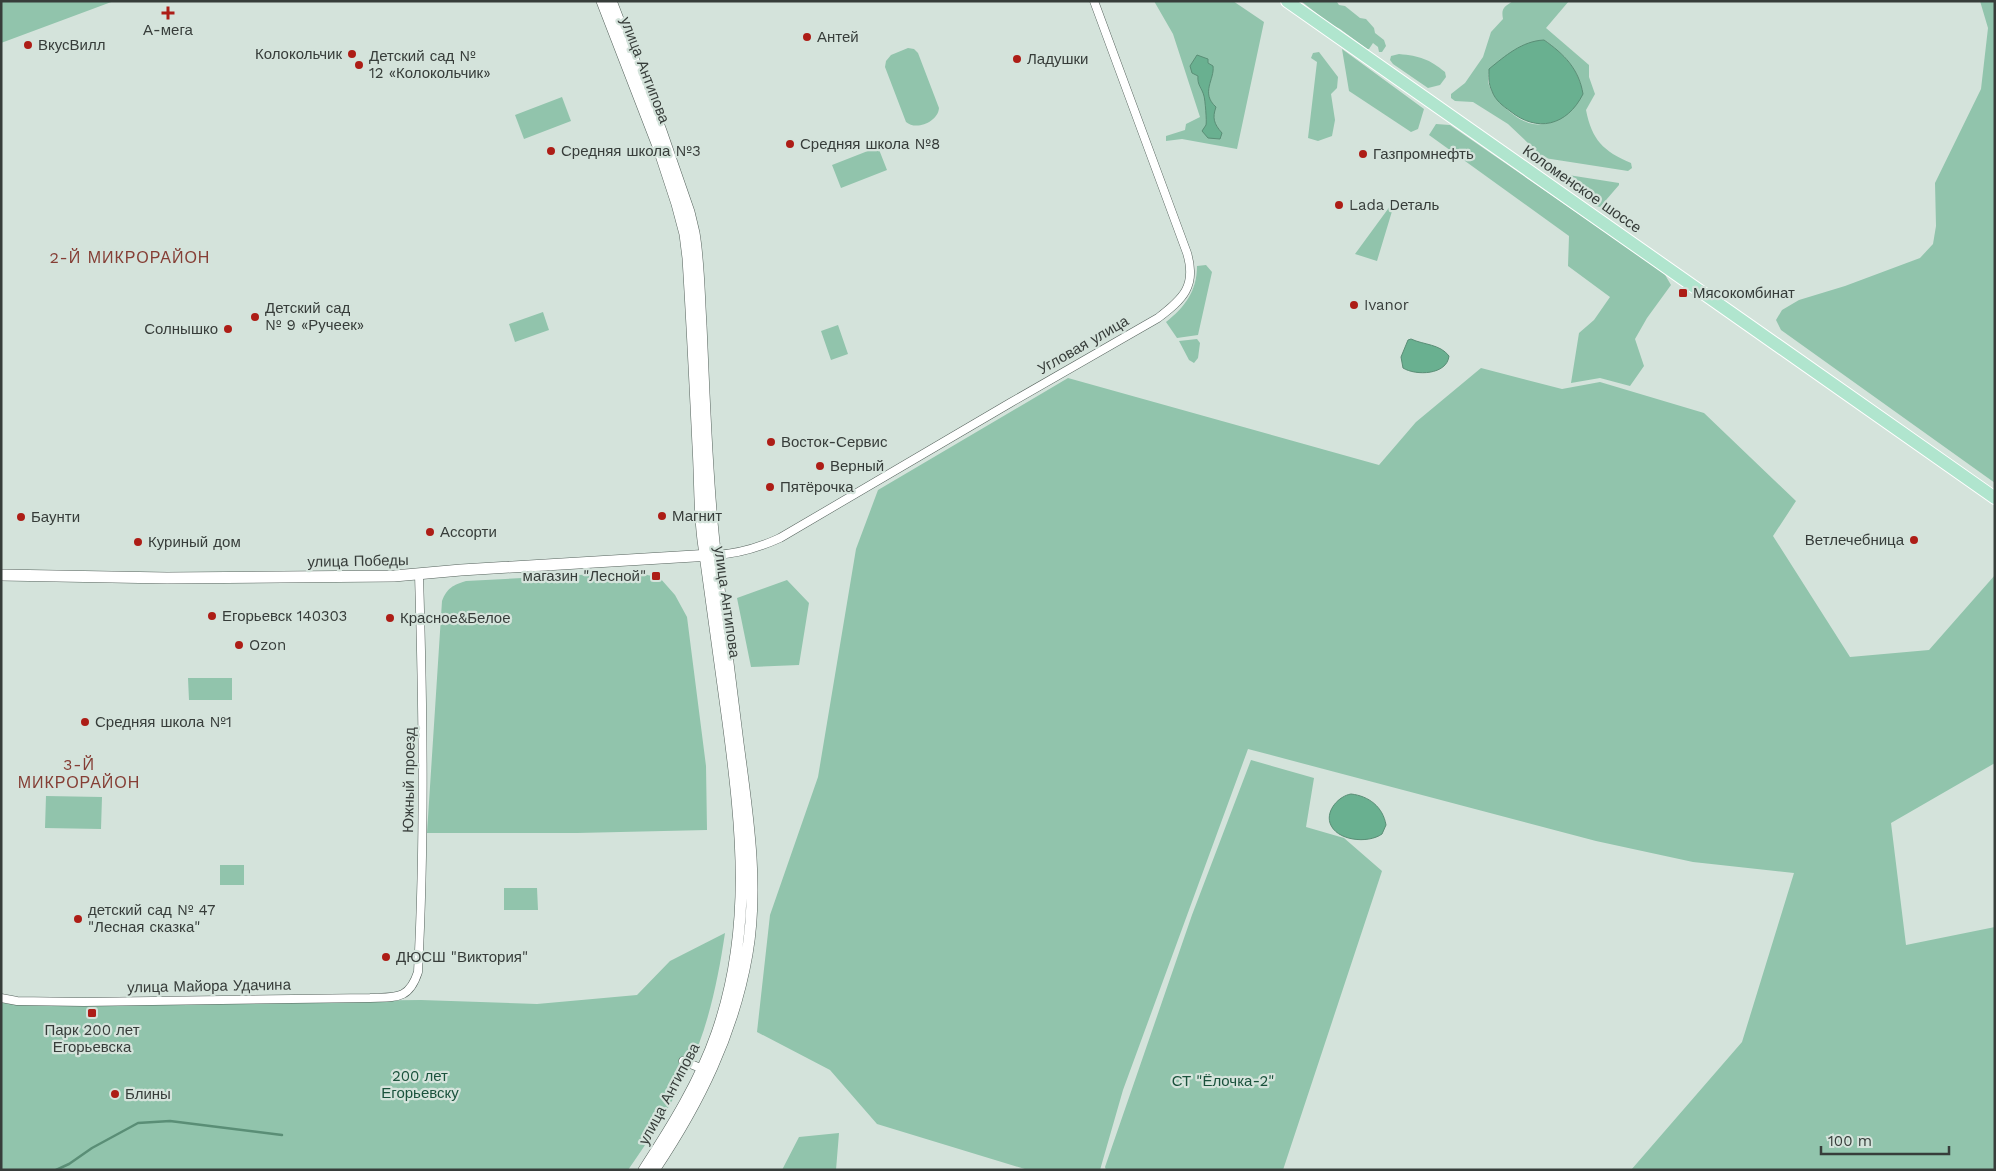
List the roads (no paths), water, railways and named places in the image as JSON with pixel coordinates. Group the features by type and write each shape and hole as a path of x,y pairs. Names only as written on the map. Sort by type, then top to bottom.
{"main road":[{"name":"улица Антипова","path":"602,1 658,146 685,234 688,258 703,537 710,555 745,796 750,864 750,934 737,997 721,1050 688,1118 654,1170"},
{"name":"улица Антипова","path":"611,1 661,131 689,212 694,233 709,492 710,555 734,768 743,890 741,928 730,989 718,1032 683,1107 644,1170"},
{"name":"Коломенское шоссе","path":"1287,1 1718,306 1861,402 1995,498"},
{"name":"улица Победы","path":"1,575 167,578 419,575 461,570 710,555"}],"street":[{"name":"Угловая улица","path":"710,555 738,554 780,538 1158,318 1178,301 1188,287 1192,270 1187,254 1094,1"},
{"name":"Южный проезд","path":"414,985 418,972 423,814 419,575"},
{"name":"улица Майора Удачина","path":"1,998 17,1001 84,1002 370,998 400,996 414,985"},
{"path":"683,1061 702,1069"}],"waterway":[{"path":"56,1170 138,1123 170,1121 282,1135"}],"place":[{"name":"А-мега","path":"168,13"},
{"name":"Антей","path":"807,37"},
{"name":"ВкусВилл","path":"28,45"},
{"name":"Колокольчик","path":"352,54"},
{"name":"Ладушки","path":"1017,59"},
{"name":"Детский сад № 12 «Колокольчик»","path":"359,65"},
{"name":"Средняя школа №8","path":"790,144"},
{"name":"Средняя школа №3","path":"551,151"},
{"name":"Газпромнефть","path":"1363,154"},
{"name":"Lada Dеталь","path":"1339,205"},
{"name":"Мясокомбинат","path":"1683,293"},
{"name":"Ivanor","path":"1354,305"},
{"name":"Детский сад № 9 «Ручеек»","path":"255,317"},
{"name":"Солнышко","path":"228,329"},
{"name":"Восток-Сервис","path":"771,442"},
{"name":"Верный","path":"820,466"},
{"name":"Пятёрочка","path":"770,487"},
{"name":"Магнит","path":"662,516"},
{"name":"Баунти","path":"21,517"},
{"name":"Ассорти","path":"430,532"},
{"name":"Ветлечебница","path":"1914,540"},
{"name":"Куриный дом","path":"138,542"},
{"name":"магазин \"Лесной\"","path":"656,576"},
{"name":"Егорьевск 140303","path":"212,616"},
{"name":"Красное&Белое","path":"390,618"},
{"name":"Ozon","path":"239,645"},
{"name":"Средняя школа №1","path":"85,722"},
{"name":"детский сад № 47 \"Лесная сказка\"","path":"78,919"},
{"name":"ДЮСШ \"Виктория\"","path":"386,957"},
{"name":"Парк 200 лет Егорьевска","path":"92,1013"},
{"name":"Блины","path":"115,1094"}],"district":[{"name":"2-Й МИКРОРАЙОН","path":"130,257"},
{"name":"3-Й МИКРОРАЙОН","path":"79,773"}],"park label":[{"name":"СТ \"Ёлочка-2\"","path":"1223,1081"},
{"name":"200 лет Егорьевску","path":"420,1084"}]}
